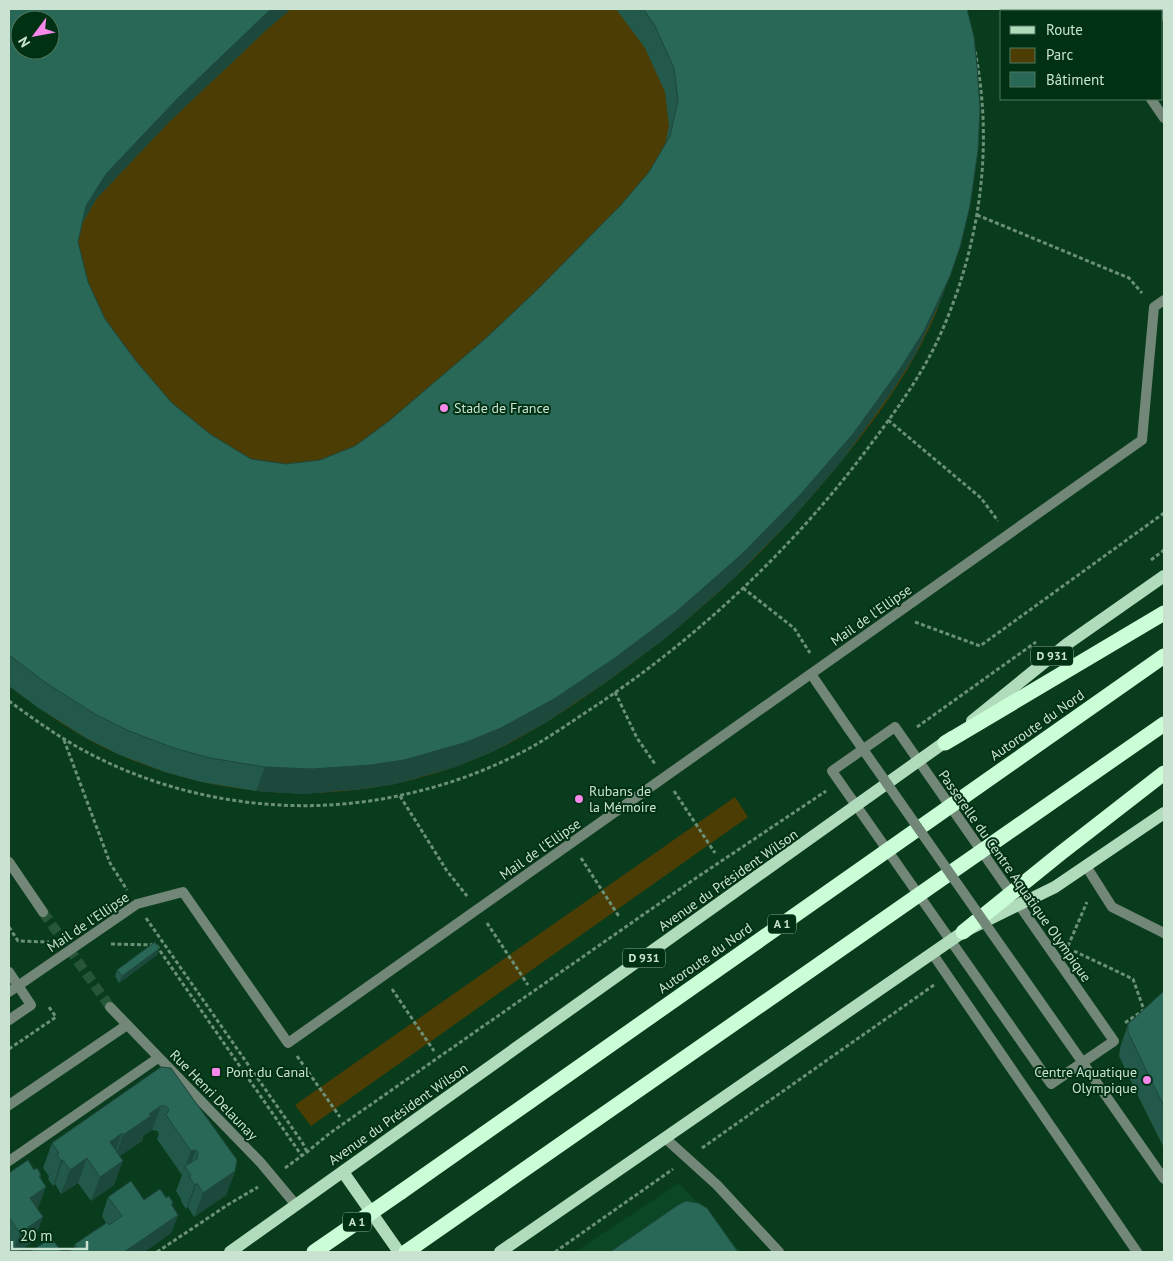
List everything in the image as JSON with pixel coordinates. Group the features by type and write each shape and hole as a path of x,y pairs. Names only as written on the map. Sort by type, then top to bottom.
{"highway":[{"path":"945,744 1164,613"},
{"name":"Autoroute du Nord","path":"314,1252 1164,656"},
{"path":"406,1252 1164,724"},
{"path":"957,936 1015,899 1164,773"}],"main road":[{"name":"Avenue du Président Wilson","path":"230,1252 945,744 1067,644 1164,576"},
{"path":"1015,899 1055,887 1164,813"},
{"path":"500,1252 957,936"},
{"path":"343,1172 399,1252"}],"street":[{"path":"1152,100 1164,118"},
{"path":"1154,307 1164,300"},
{"name":"Mail de l'Ellipse","path":"9,992 136,904 183,892 288,1043 1142,440 1154,307"},
{"path":"815,671 848,728 1164,1179"},
{"name":"Passerelle du Centre Aquatique Olympique","path":"895,727 919,762 1114,1042 1051,1084 957,936 919,896 832,771 895,727"},
{"path":"9,862 44,912"},
{"path":"1086,866 1112,907 1164,933"},
{"path":"932,953 1137,1252"},
{"path":"9,972 31,1005 9,1020"},
{"name":"Rue Henri Delaunay","path":"110,1007 261,1163 296,1205"},
{"path":"9,1105 127,1025"},
{"path":"9,1161 158,1058"},
{"path":"665,1138 717,1185 779,1252"}],"path":[{"path":"9,701 64,739 98,758 140,776 190,791 237,801 276,805 323,805 366,802 400,796 442,785 500,763 538,743 615,692 676,646 743,588 776,555 826,501 853,468 926,364 942,330 962,277 977,215 982,176 983,134 981,89 975,50"},
{"path":"977,215 1129,278 1154,307"},
{"path":"888,420 981,498 1008,535"},
{"path":"895,614 980,646 1164,513"},
{"path":"743,588 794,628 815,671"},
{"path":"615,692 637,738 715,853"},
{"path":"64,739 110,863 136,904"},
{"path":"400,796 447,871 478,909 528,985"},
{"path":"570,844 620,918"},
{"path":"1085,897 1088,903 1068,948 1133,979 1144,1010"},
{"name":"Avenue du Président Wilson","path":"136,904 302,1142 307,1152 330,1133 660,904"},
{"path":"9,927 18,941 156,945 302,1156"},
{"path":"555,1252 948,975"},
{"path":"383,976 434,1051"},
{"path":"9,1049 45,1024"},
{"path":"288,1043 340,1117"},
{"path":"157,1252 246,1194"}],"shaded area":[{"path":"679,1183 741,1252 575,1252"}],"green space":[{"name":"Stade de France","path":"9,9 952,9 941,294 937,311 923,341 897,386 866,430 798,512 735,577 643,655 572,706 523,736 489,753 445,770 399,783 352,790 305,793 258,791 211,784 165,772 120,755 91,741 49,715 9,686"},
{"path":"735,797 748,817 311,1126 295,1105"}],"building":[{"name":"Stade de France","path":"9,9 271,9 178,98 106,174 86,206 78,242 88,282 105,319 136,361 172,403 210,434 251,459 286,464 320,460 355,446 389,421 485,339 536,291 621,205 649,172 670,136 678,101 674,68 654,24 643,9 967,9 974,37 977,66 980,109 978,150 970,206 960,247 950,276 924,331 900,369 853,434 800,495 742,554 676,612 615,658 554,699 501,728 464,743 404,760 371,765 312,769 265,767 210,758 174,748 129,731 95,714 46,683 9,655"},
{"path":"155,942 159,949 122,976 117,970"},
{"path":"1164,991 1164,1106 1128,1032 1128,1024"},
{"path":"161,1067 171,1068 237,1160 235,1171 203,1193 197,1183 195,1185 189,1177 191,1176 185,1166 197,1159 198,1152 196,1150 191,1151 166,1115 169,1110 166,1106 161,1106 149,1114 151,1116 110,1142 123,1161 100,1177 87,1158 70,1170 63,1160 61,1161 57,1154 59,1153 52,1143"},
{"path":"28,1160 34,1170 37,1168 41,1175 39,1176 46,1187 30,1198 43,1217 20,1233 9,1218 9,1173"},
{"path":"131,1181 144,1200 160,1189 166,1198 169,1196 173,1203 171,1204 178,1215 124,1252 68,1252 77,1246 75,1244 108,1222 109,1225 122,1216 108,1197"},
{"path":"686,1201 698,1203 707,1208 738,1252 610,1252 678,1205"},
{"path":"51,1238 62,1252 30,1252"}],"tunnel":[{"path":"43,912 110,1007"}],"place":[{"name":"Stade de France","path":"444,408"},
{"name":"Rubans de la Mémoire","path":"579,799"},
{"name":"Pont du Canal","path":"216,1072"},
{"name":"Centre Aquatique Olympique","path":"1147,1080"}]}
